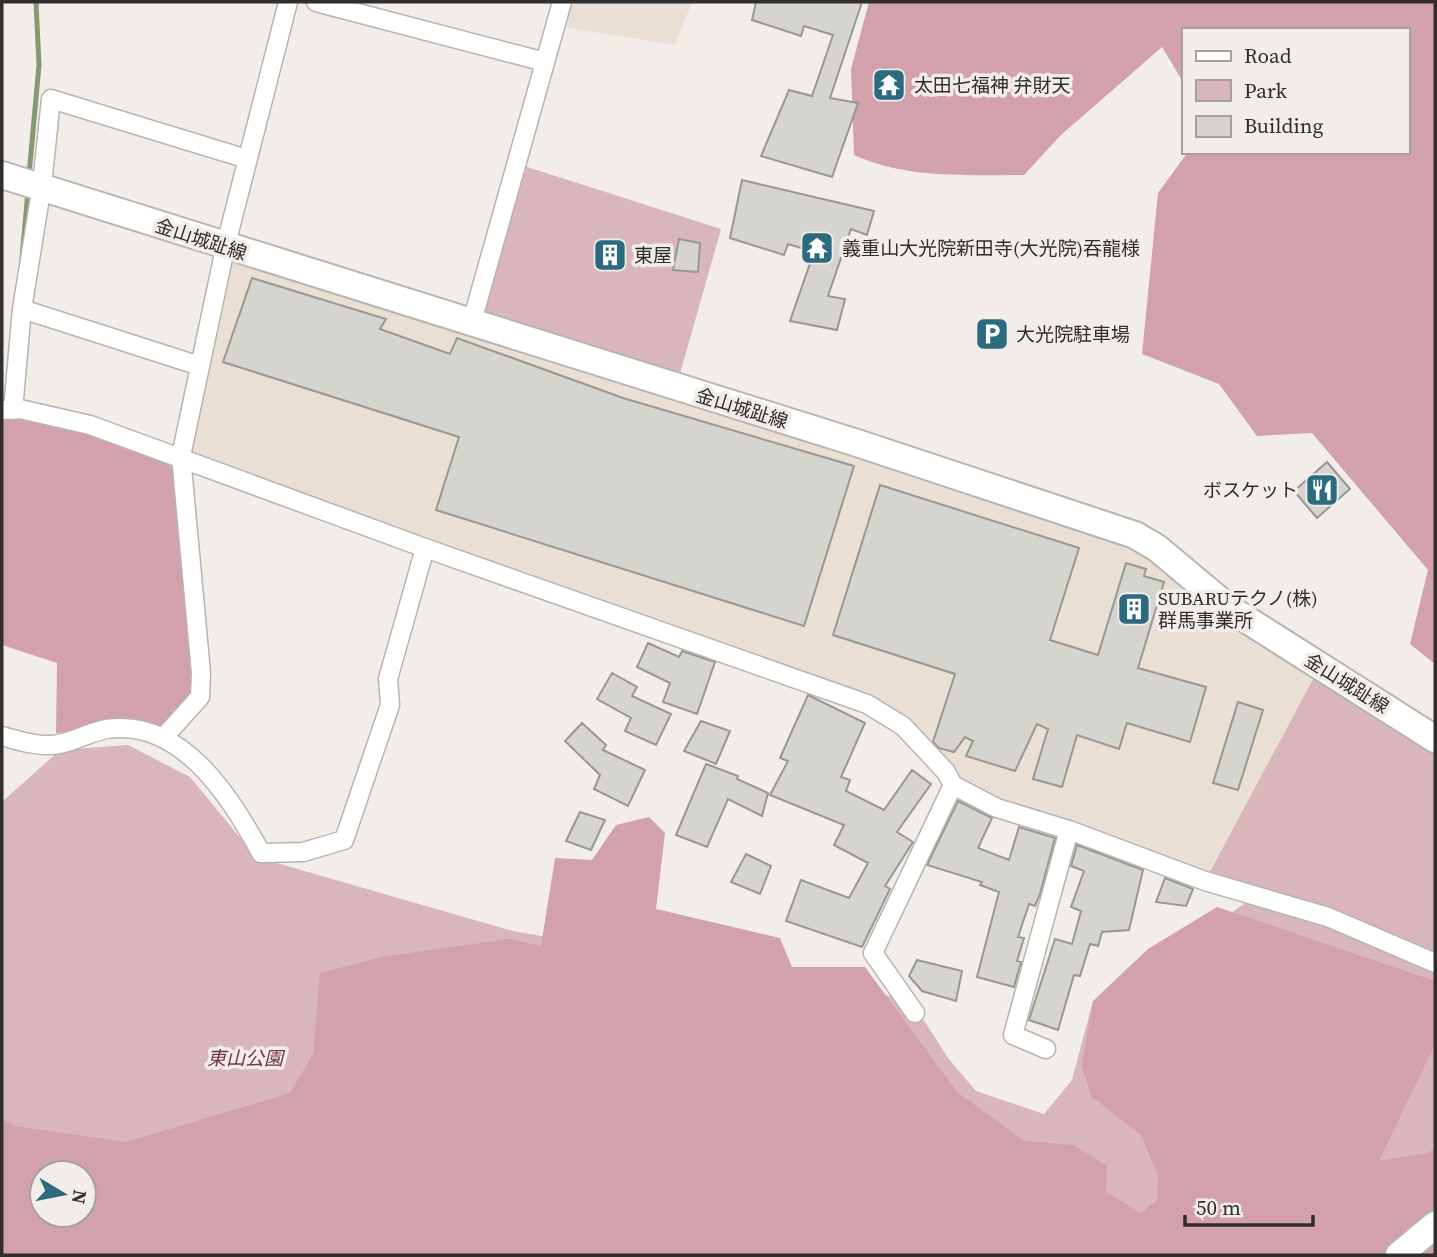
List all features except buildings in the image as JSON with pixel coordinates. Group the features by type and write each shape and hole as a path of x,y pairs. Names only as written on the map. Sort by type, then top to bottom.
{"main road":[{"name":"金山城趾線","path":"2,175 471,325 857,443 1135,535 1157,548 1230,609 1435,739"},
{"path":"1399,1255 1435,1225"}],"street":[{"path":"164,737 200,697 201,673 181,456 225,246 288,2"},
{"path":"316,2 545,62"},
{"path":"471,325 562,2"},
{"path":"247,159 51,99 41,188 8,410 20,409 90,425 181,456 425,548 866,704 903,726 946,772 953,785 997,808 1069,830 1205,881 1328,917 1435,963"},
{"path":"22,309 200,366"},
{"path":"2,736 50,746 108,729 138,731 164,737 223,790 261,853 303,852 344,840 390,705 388,679 425,548"},
{"path":"915,1013 873,953 953,785"},
{"path":"1046,1049 1013,1035 1069,830"}],"shaded area":[{"path":"562,2 692,2 675,45 556,26"},
{"path":"869,2 1435,2 1435,664 1410,644 1428,570 1312,433 1257,436 1219,384 1142,354 1158,193 1187,154 1409,154 1409,28 1182,28 1182,80 1162,47 1061,135 1024,175 916,172 874,163 854,155 851,69"},
{"path":"225,246 1100,522 1320,666 1205,881 953,785 903,726 181,456"},
{"path":"8,411 181,456 200,697 164,737 108,729 56,733 57,663 2,645 2,418"},
{"name":"東山公園","path":"649,817 665,833 656,909 780,938 792,967 865,967 957,1092 1024,1141 1074,1145 1107,1166 1106,1192 1141,1213 1157,1200 1158,1175 1141,1135 1091,1096 1082,1066 1093,1001 1148,949 1217,907 1435,981 1435,1044 1379,1161 1428,1153 1435,1148 1435,1255 2,1255 2,1118 14,1126 126,1142 290,1093 313,1054 320,973 382,957 509,939 541,946 555,858 592,860 616,825"}],"green space":[{"path":"518,164 721,229 676,388 471,325"},
{"name":"東山公園","path":"1320,666 1435,739 1435,1255 98,1220 98,1159 28,1159 28,1218 2,1217 2,802 60,750 128,745 190,777 256,857 513,931 902,998 925,1022 948,1058 976,1091 1044,1114 1072,1080 1093,1001 1189,943 1255,896 1205,881"}],"waterway":[{"path":"29,175 39,65 36,2"},
{"path":"22,258 28,191"}],"place":[{"name":"太田七福神 弁財天","path":"889,85"},
{"name":"義重山大光院新田寺(大光院)吞龍様","path":"817,248"},
{"name":"東屋","path":"610,255"},
{"name":"大光院駐車場","path":"992,334"},
{"name":"ボスケット","path":"1322,490"},
{"name":"SUBARUテクノ(株) 群馬事業所","path":"1134,609"}]}
